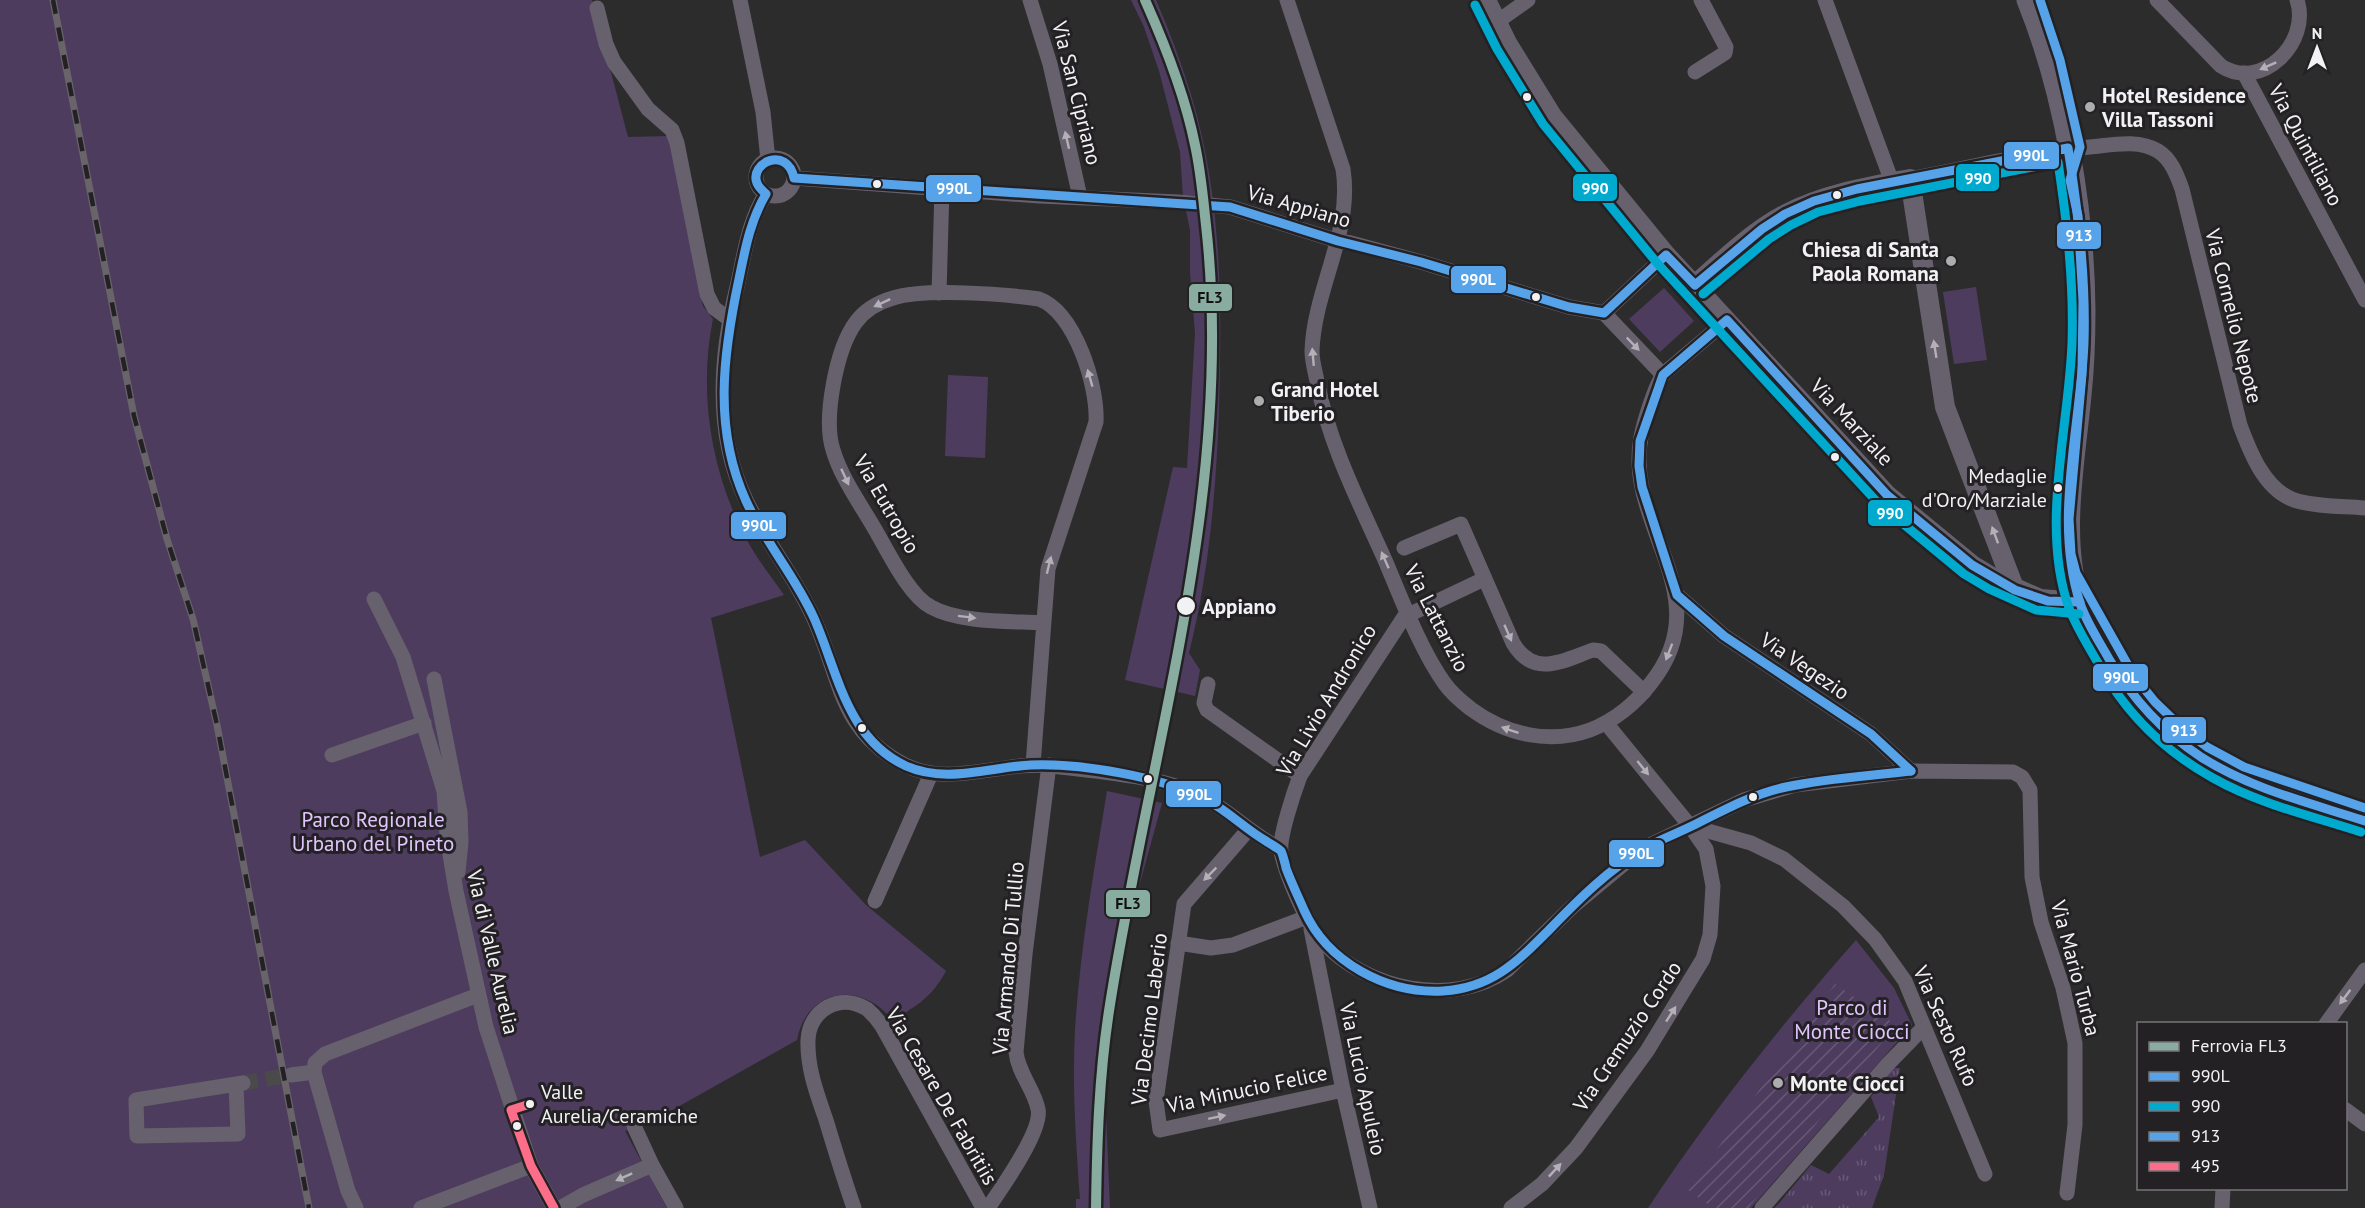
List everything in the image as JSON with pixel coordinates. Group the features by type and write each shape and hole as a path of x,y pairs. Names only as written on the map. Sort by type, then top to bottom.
{"main road":[{"path":"2027,0 2048,63 2068,148 2082,249 2085,311 2083,365 2071,510 2072,563 2080,602 2093,631 2124,683 2160,724 2180,742 2201,757 2239,778 2365,821"}],"street":[{"path":"740,0 763,112 768,160"},
{"name":"Via San Cipriano","path":"1030,0 1050,64 1080,197"},
{"name":"Via Lattanzio","path":"1287,0 1343,170 1346,202 1338,241 1316,310 1314,365 1323,410 1408,613 1445,684 1468,706 1490,722 1513,732 1550,736 1583,732 1606,723 1644,692 1656,678 1669,655 1678,618 1677,595 1647,503 1639,466 1643,429 1663,375"},
{"name":"Via Marziale","path":"1486,0 1552,116 1666,255 1887,495 1972,565 2015,590 2048,601 2080,602"},
{"path":"1497,22 1528,0"},
{"path":"1695,72 1725,53 1726,47 1701,0"},
{"path":"1825,0 1901,181 1945,407 2015,590"},
{"path":"2157,0 2221,66 2230,71 2244,73 2270,66 2294,42 2300,21 2297,0"},
{"path":"597,8 606,44 614,62 648,109 672,130 677,143 707,294 714,308 729,319"},
{"name":"Via Quintiliano","path":"2244,73 2365,300"},
{"name":"Via Cornelio Nepote","path":"1901,181 2044,151 2133,144 2154,149 2167,159 2182,189 2240,425 2252,455 2270,482 2289,497 2320,504 2365,508"},
{"path":"768,160 785,162 793,170 792,185 781,194 766,195 756,181 759,168 768,160"},
{"name":"Via Appiano","path":"794,178 887,186 1178,202 1230,207 1338,241 1371,248 1569,307 1604,313"},
{"path":"1695,285 1762,229 1785,214 1829,196 1901,181"},
{"path":"939,293 942,188"},
{"path":"766,195 754,217 729,319 723,365 724,406 731,454 743,493 760,527 811,612 842,696 855,722 870,741 910,768 931,774 948,774 1041,765 1130,777 1194,793 1225,811 1248,830 1280,849 1308,920 1323,943 1340,958 1384,981 1430,991 1452,990 1500,975 1515,964 1572,907 1631,858 1652,844 1744,800 1778,789 1808,783 1911,771"},
{"path":"1666,255 1604,313 1663,375 1727,320"},
{"name":"Via Eutropio","path":"939,293 1029,298 1047,302 1064,319 1078,345 1089,374 1096,404 1094,432 1050,560 1043,623 950,615 924,603 915,593 874,528 850,488 833,452 830,413 845,342 855,323 866,311 895,297 939,293"},
{"path":"1404,548 1461,524 1513,643 1524,657 1546,665 1597,650 1644,692"},
{"path":"1408,613 1484,579"},
{"name":"Via Vegezio","path":"1677,595 1724,636 1871,734 1911,771"},
{"name":"Via di Valle Aurelia","path":"374,599 404,657 445,796 447,836 456,891 478,995 511,1110 531,1166 554,1208"},
{"name":"Via Livio Andronico","path":"1280,849 1293,795 1300,777 1377,660 1397,624 1408,613"},
{"name":"Via Armando Di Tullio","path":"988,1208 1018,1162 1039,1119 1036,1101 1017,1062 1016,1053 1041,765 1043,623"},
{"path":"434,679 460,812 461,842 456,891"},
{"path":"1208,684 1204,703 1207,710 1300,777"},
{"path":"332,755 424,723"},
{"name":"Via Cremuzio Cordo","path":"1511,1208 1542,1184 1576,1148 1647,1051 1703,959 1711,927 1713,886 1706,849 1606,723"},
{"name":"Via Mario Turba","path":"1911,771 2009,771 2022,777 2030,790 2031,877 2042,922 2063,988 2075,1043 2075,1125 2067,1193"},
{"path":"875,901 931,774"},
{"name":"Via Sesto Rufo","path":"1690,826 1770,851 1816,882 1851,914 1892,961 1908,989 1985,1174"},
{"name":"Via Decimo Laberio","path":"1160,1130 1156,1101 1184,904 1248,830"},
{"path":"1178,943 1211,948 1233,945 1308,920"},
{"name":"Via Lucio Apuleio","path":"1308,920 1370,1208"},
{"path":"2327,1022 2365,970"},
{"path":"356,1208 348,1191 314,1072 315,1063 325,1054 478,995"},
{"name":"Via Cesare De Fabritiis","path":"854,1208 810,1073 808,1043 810,1027 816,1016 825,1007 842,1002 867,1010 882,1026 983,1208"},
{"path":"1762,1208 1894,1057 1923,1028"},
{"path":"291,1076 314,1072"},
{"path":"239,1084 238,1134 137,1136 136,1100 239,1084"},
{"name":"Via Minucio Felice","path":"1160,1130 1343,1090"},
{"path":"2347,1111 2365,1124"},
{"path":"633,1126 676,1208"},
{"path":"560,1208 583,1195 652,1165"},
{"path":"421,1208 531,1166"},
{"path":"2222,1208 2223,1190"}],"green space":[{"name":"Parco Regionale Urbano del Pineto","path":"0,0 592,0 628,137 669,136 703,306 713,319 707,375 711,431 716,459 724,487 746,538 784,595 711,618 760,857 805,840 866,905 946,971 929,994 905,1013 898,1028 882,1009 862,998 837,995 826,999 807,1015 797,1040 651,1122 625,1131 667,1208 0,1208"},
{"path":"1131,0 1156,0 1171,36 1202,136 1215,213 1220,292 1219,410 1210,532 1202,593 1189,653 1200,670 1195,696 1125,680 1173,467 1187,468 1195,333 1190,273 1190,230 1183,197 1180,152 1159,71 1144,27"},
{"path":"1976,287 1987,360 1954,364 1943,292"},
{"path":"1664,288 1694,321 1660,352 1629,319"},
{"path":"948,375 988,377 985,458 945,456"},
{"path":"1107,791 1162,803 1129,923 1105,1090 1110,1208 1076,1208 1076,1199 1080,1199 1074,1094 1077,1000 1092,880"},
{"name":"Parco di Monte Ciocci","path":"1856,940 1894,988 1912,1025 1751,1208 1648,1208 1696,1138 1747,1071"},
{"name":"Parco di Monte Ciocci","path":"1835,984 1896,1025 1748,1208 1713,1208 1688,1190"},
{"path":"1893,1068 1900,1068 1884,1175 1872,1208 1775,1208 1811,1165 1829,1174 1879,1117 1871,1097"}],"tunnel":[{"path":"243,1083 291,1075"}],"railway":[{"path":"53,0 134,416 167,539 193,619 217,725 309,1208"}],"rail line":[{"name":"FL3","path":"1096,1208 1099,1109 1109,1011 1184,620 1199,522 1209,423 1212,324 1206,225 1199,165 1191,126 1180,90 1145,0"}],"transit line":[{"name":"913","path":"2040,0 2060,60 2080,147 2070,180 2078,216 2083,301 2082,374 2069,519 2071,554 2076,573 2134,676 2155,702 2183,729 2207,747 2244,767 2365,808"},
{"name":"990","path":"1475,5 1497,49 1543,124 1657,263 1878,503 1964,574 1989,589 2036,610 2079,614"},
{"name":"990L","path":"1911,771 1801,784 1750,798 1651,845 1619,865 1583,896 1526,953 1490,979 1460,989 1422,991 1380,980 1343,959 1314,929 1292,884 1280,850 1215,804 1189,792 1145,778 1073,766 1015,766 952,774 937,774 906,766 886,754 870,739 846,702 814,618 746,501 729,446 725,419 725,363 733,307 746,246 752,225 766,194 757,183 758,169 763,164 777,160 784,162 790,168 794,178 1230,207 1338,241 1421,262 1569,307 1604,313 1666,255 1695,285 1762,229 1785,214 1814,201 1857,189 2068,148 2081,245 2084,293 2084,342 2071,473 2069,539 2072,571 2086,617 2109,659 2138,701 2187,747 2220,768 2260,787 2365,821"},
{"name":"990","path":"1703,294 1769,239 1818,212 1860,201 2058,162 2069,252 2072,343 2058,477 2057,544 2061,577 2072,616 2111,685 2123,701 2149,730 2179,756 2213,778 2249,795 2361,832"},
{"name":"990L","path":"1911,771 1871,734 1724,636 1677,595 1642,487 1639,466 1640,441 1663,375 1727,320 1887,495 1972,565 2015,590 2048,601 2080,602"},
{"name":"495","path":"530,1104 511,1110 531,1166 554,1208"}],"place":[{"name":"Hotel Residence Villa Tassoni","path":"2090,107"},
{"name":"Chiesa di Santa Paola Romana","path":"1951,261"},
{"name":"Grand Hotel Tiberio","path":"1259,401"},
{"name":"Medaglie d'Oro/Marziale","path":"2058,488"},
{"name":"Appiano","path":"1186,606"},
{"name":"Monte Ciocci","path":"1778,1083"},
{"name":"Valle Aurelia/Ceramiche","path":"530,1104"}]}
